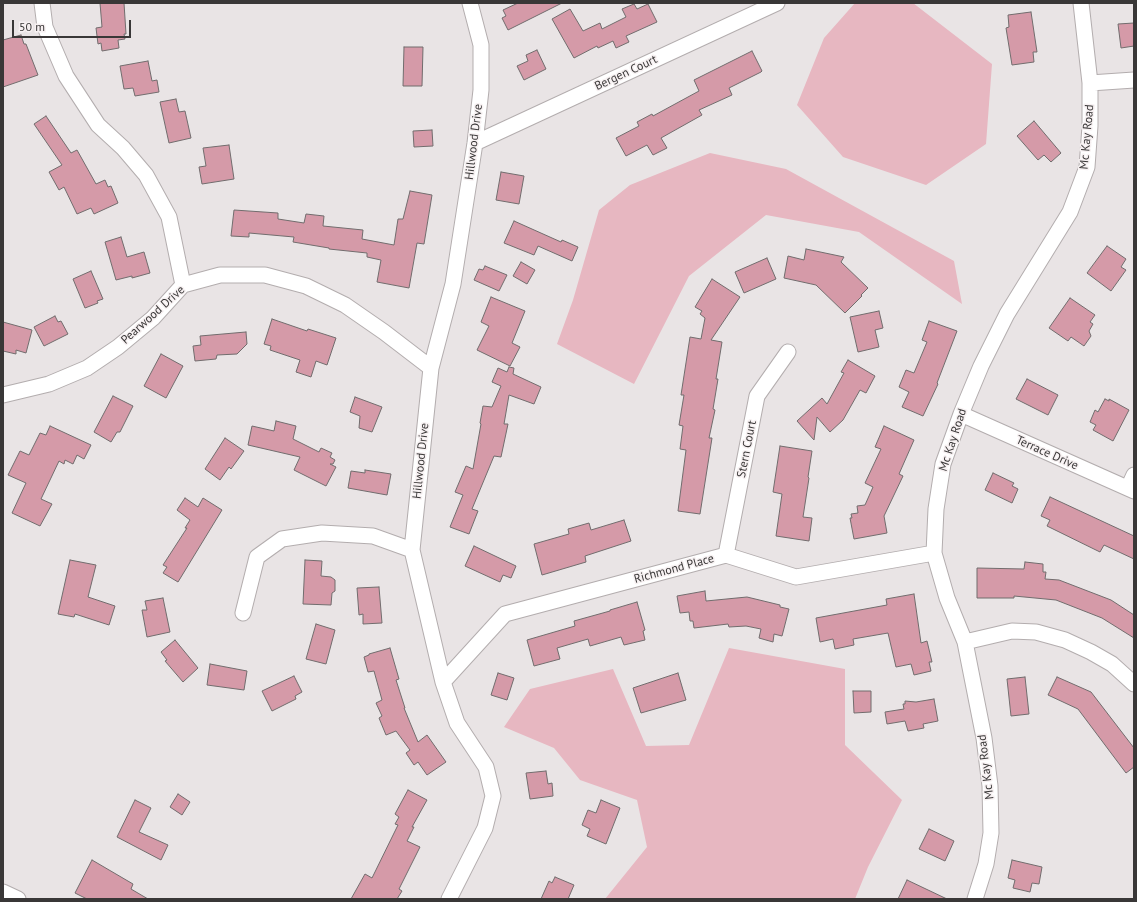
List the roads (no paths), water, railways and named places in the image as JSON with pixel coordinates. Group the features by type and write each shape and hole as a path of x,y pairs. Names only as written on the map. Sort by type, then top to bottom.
{"street":[{"path":"42,3 45,27 66,76 98,125 123,148 146,175 169,217 183,285"},
{"name":"Hillwood Drive","path":"448,899 485,828 493,796 486,767 457,723 444,682 412,550 431,368 453,284 475,143 480,90 481,45 470,3"},
{"name":"Bergen Court","path":"475,143 777,3"},
{"name":"Mc Kay Road","path":"975,899 986,864 991,833 990,786 984,738 965,642 947,598 934,553 936,509 943,464 960,414 981,366 1007,314 1070,212 1087,167 1090,126 1090,83 1081,3"},
{"path":"1090,83 1134,80"},
{"name":"Pearwood Drive","path":"3,395 49,384 87,368 118,347 153,318 183,285 220,275 266,275 306,286 345,305 384,332 431,368"},
{"name":"Stern Court","path":"726,555 756,396 788,352"},
{"name":"Terrace Drive","path":"960,414 1132,485"},
{"path":"243,613 257,557 282,539 322,534 373,536 412,550"},
{"name":"Richmond Place","path":"444,682 505,614 726,555 796,577 934,553"},
{"path":"965,642 1012,632 1036,632 1064,640 1091,652 1112,664 1134,684"}]}
